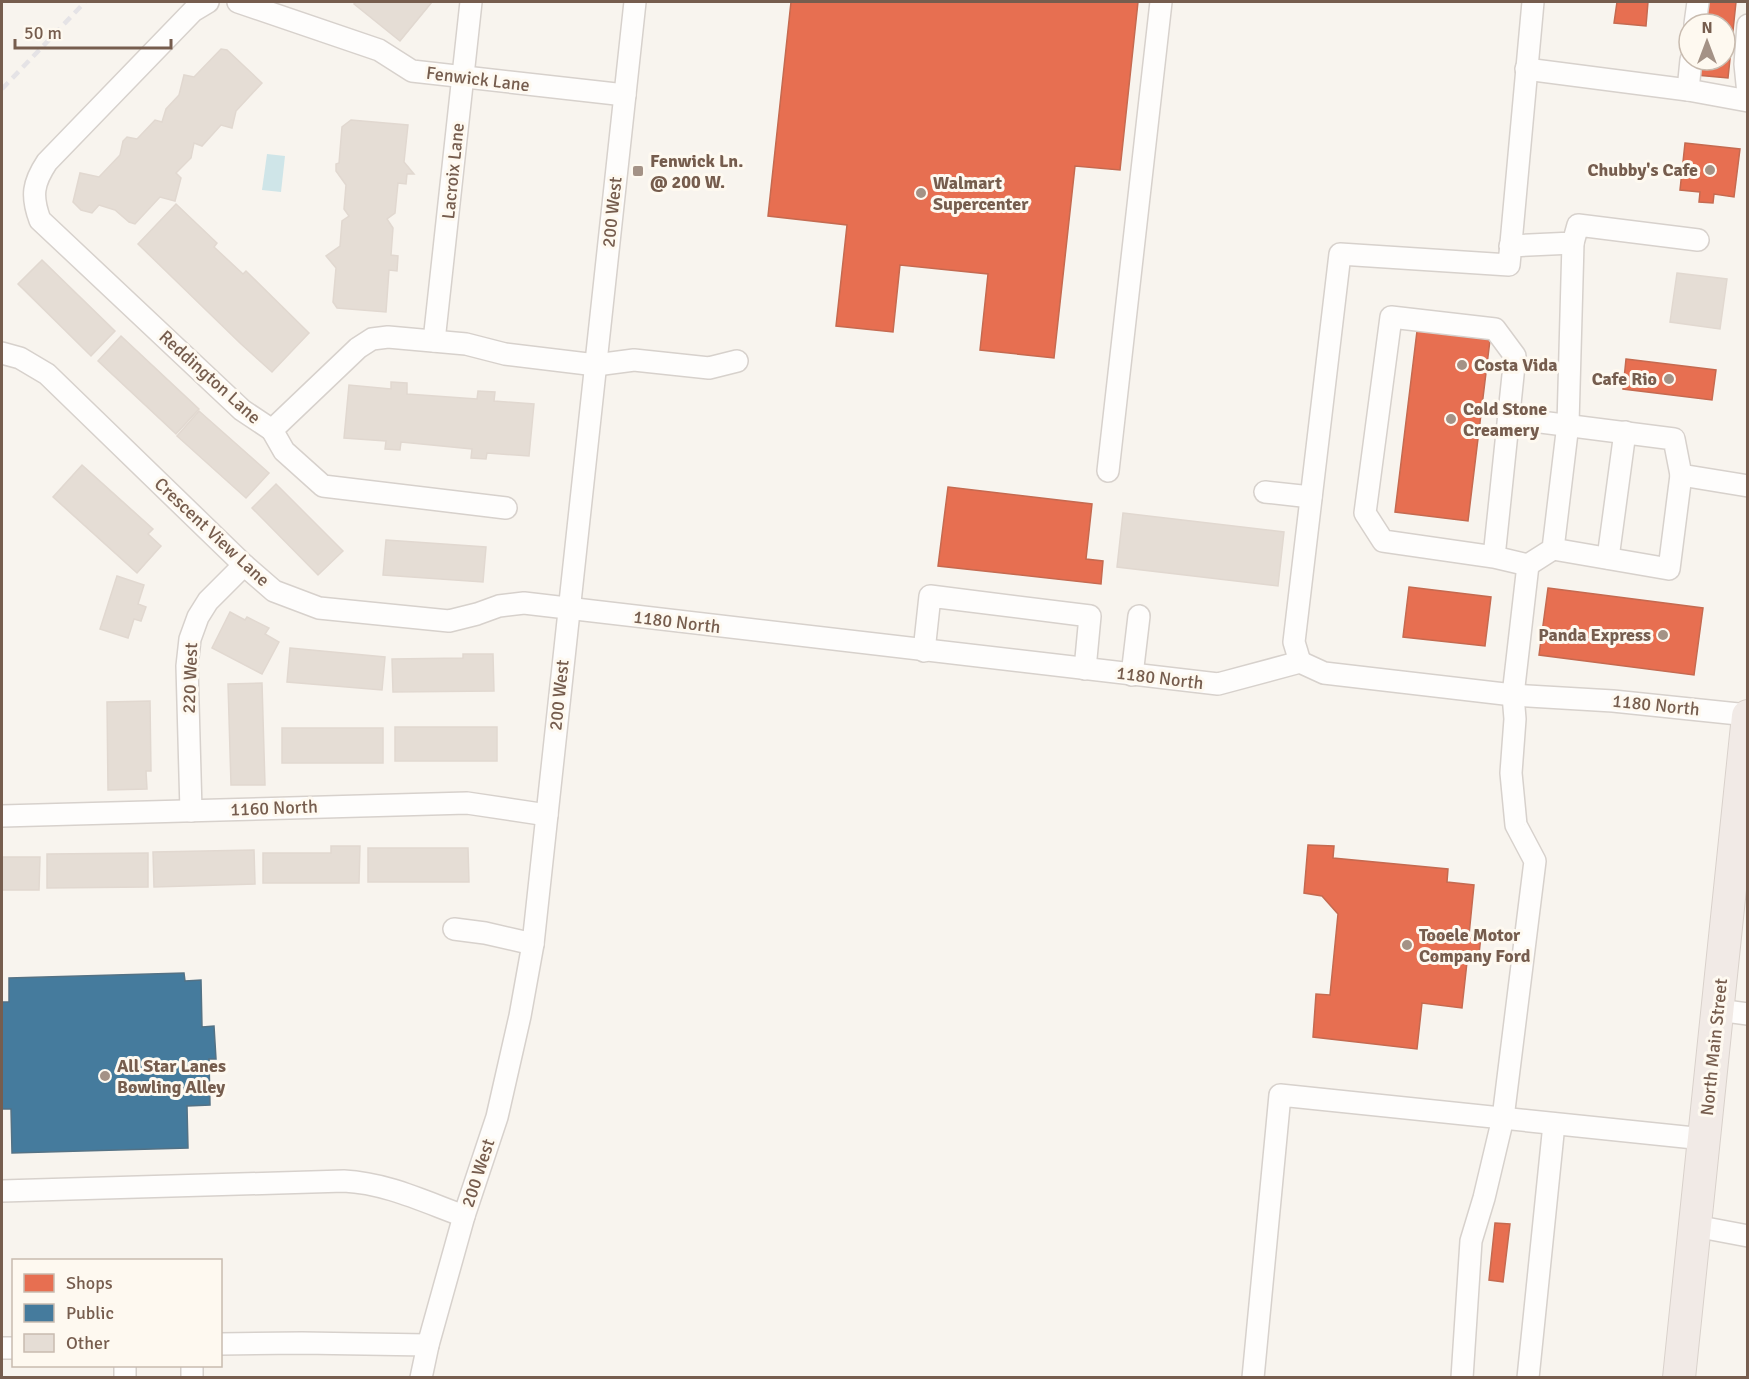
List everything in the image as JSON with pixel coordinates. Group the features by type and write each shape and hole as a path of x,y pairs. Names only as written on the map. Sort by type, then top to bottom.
{"highway":[{"name":"North Main Street","path":"1679,1377 1704,1139 1733,1012 1748,715"}],"street":[{"name":"Reddington Lane","path":"208,2 193,11 47,162 39,174 34,189 35,206 40,220 242,410 272,430 358,348 372,339 388,337 466,344 505,354 596,365 634,360 709,368 737,361"},
{"name":"Fenwick Lane","path":"238,2 379,50 412,71 625,95"},
{"name":"Lacroix Lane","path":"434,341 471,2"},
{"name":"200 West","path":"421,1377 464,1216 497,1117 520,1016 532,944 635,2"},
{"path":"1108,471 1161,2"},
{"path":"1300,662 1294,642 1340,254 1509,265 1533,2"},
{"path":"1748,25 1745,64 1748,94"},
{"path":"1526,69 1688,90 1748,101"},
{"path":"1688,90 1690,72"},
{"path":"1553,549 1568,424 1573,243 1578,225 1698,240"},
{"path":"1510,246 1573,243"},
{"path":"1494,557 1515,356 1494,329 1390,317 1365,513 1383,541 1494,557 1527,565 1553,549 1669,569 1681,475 1674,439 1509,418"},
{"name":"Crescent View Lane","path":"2,353 20,358 47,374 244,565 274,591 319,608 449,621 507,605 524,603 568,609"},
{"path":"272,430 284,451 324,486 506,508"},
{"path":"1608,558 1625,432"},
{"path":"1681,475 1748,486"},
{"path":"1265,492 1311,497"},
{"name":"220 West","path":"191,811 187,666 190,639 198,617 208,601 244,565"},
{"path":"1462,1377 1471,1241 1503,1118 1535,861 1516,825 1511,773 1515,719 1513,695 1527,565"},
{"path":"924,651 930,596 1090,616 1085,669"},
{"name":"1180 North","path":"568,609 1218,684 1300,662 1324,673 1513,695 1613,701 1748,715"},
{"path":"1132,675 1139,616"},
{"name":"1160 North","path":"2,816 467,803 547,814"},
{"path":"454,929 532,944"},
{"path":"1253,1377 1280,1095 1704,1139"},
{"path":"1528,1377 1554,1124"},
{"path":"2,1191 362,1182 381,1186 464,1216"},
{"path":"1695,1226 1748,1236"},
{"path":"222,1344 428,1345"}],"shaded area":[{"path":"267,154 285,156 281,192 262,190"}],"building: Shops":[{"name":"Walmart Supercenter","path":"791,2 1138,2 1120,170 1075,166 1054,358 980,350 988,274 900,265 893,332 836,326 847,225 768,216"},
{"path":"1617,2 1648,2 1646,26 1614,23"},
{"path":"1704,2 1736,2 1735,12 1703,12"},
{"path":"1696,72 1729,72 1728,78 1696,75"},
{"name":"Chubby's Cafe","path":"1685,143 1740,149 1734,197 1714,194 1713,203 1699,202 1700,192 1680,190"},
{"path":"1417,331 1490,340 1468,521 1395,512"},
{"name":"Cafe Rio","path":"1626,359 1716,370 1712,400 1623,389"},
{"path":"948,487 1092,504 1086,559 1103,561 1101,584 938,566"},
{"path":"1409,587 1491,597 1485,646 1403,637"},
{"path":"1548,588 1703,608 1694,675 1539,655"},
{"name":"Tooele Motor Company Ford","path":"1308,845 1334,846 1333,858 1448,869 1447,882 1474,885 1469,935 1481,936 1479,954 1468,953 1462,1008 1422,1003 1417,1049 1313,1037 1316,994 1330,995 1338,914 1322,896 1304,893"},
{"path":"1495,1223 1510,1224 1503,1282 1489,1280"}],"building: Public":[{"name":"All Star Lanes Bowling Alley","path":"184,973 185,981 201,980 202,1027 214,1026 216,1059 209,1059 210,1105 187,1106 188,1148 12,1153 11,1109 2,1109 2,1002 9,1002 9,978"}],"building: Other":[{"path":"356,2 432,2 400,41 354,4"},
{"path":"221,49 227,50 262,83 236,111 232,128 221,125 202,146 194,143 191,158 176,173 181,178 175,201 160,197 135,224 129,222 115,210 99,205 92,213 81,210 73,202 80,173 99,177 120,155 123,141 127,137 137,139 155,120 162,122 166,109 179,95 184,75 194,77"},
{"path":"351,120 408,125 404,162 414,174 407,174 406,184 398,183 395,213 387,219 393,228 391,255 398,256 397,271 389,270 386,312 337,308 333,302 336,268 326,256 340,246 342,221 349,216 344,209 346,185 336,171 336,164 339,163 342,127"},
{"path":"176,204 217,243 214,247 243,274 246,271 309,333 272,372 138,244"},
{"path":"42,260 115,331 91,356 18,284"},
{"path":"1677,273 1727,279 1720,329 1670,322"},
{"path":"121,336 199,409 176,434 98,361"},
{"path":"391,382 407,383 407,394 477,399 478,391 495,392 494,401 534,404 529,456 487,453 486,459 471,458 472,449 401,442 400,450 385,449 386,441 344,438 349,385 391,389"},
{"path":"199,411 269,473 246,498 177,436"},
{"path":"82,465 153,529 148,534 161,546 137,573 53,497"},
{"path":"276,484 343,551 318,575 252,508"},
{"path":"1123,513 1284,532 1278,586 1117,567"},
{"path":"386,540 486,547 483,582 383,575"},
{"path":"117,576 144,585 138,604 146,607 141,621 134,619 128,638 100,629"},
{"path":"230,612 245,620 247,617 269,628 265,634 279,642 262,674 212,648"},
{"path":"290,648 385,657 382,690 287,682"},
{"path":"463,654 493,654 494,691 393,692 392,659 463,658"},
{"path":"262,683 265,785 231,785 228,684"},
{"path":"150,701 151,771 146,771 147,789 108,790 107,702"},
{"path":"395,727 497,727 497,761 395,761"},
{"path":"282,728 383,728 383,763 282,763"},
{"path":"331,846 360,846 359,883 263,883 263,853 331,853"},
{"path":"368,848 468,848 469,882 368,882"},
{"path":"254,850 255,884 154,887 153,852"},
{"path":"148,853 148,887 47,888 47,854"},
{"path":"2,857 40,857 39,890 2,890"}],"railway":[{"path":"2,89 85,2"}],"place":[{"name":"Chubby's Cafe","path":"1710,170"},
{"name":"Fenwick Ln. @ 200 W.","path":"638,171"},
{"name":"Walmart Supercenter","path":"921,193"},
{"name":"Costa Vida","path":"1462,365"},
{"name":"Cafe Rio","path":"1669,379"},
{"name":"Cold Stone Creamery","path":"1451,419"},
{"name":"Panda Express","path":"1663,635"},
{"name":"Tooele Motor Company Ford","path":"1407,945"},
{"name":"All Star Lanes Bowling Alley","path":"105,1076"}]}
